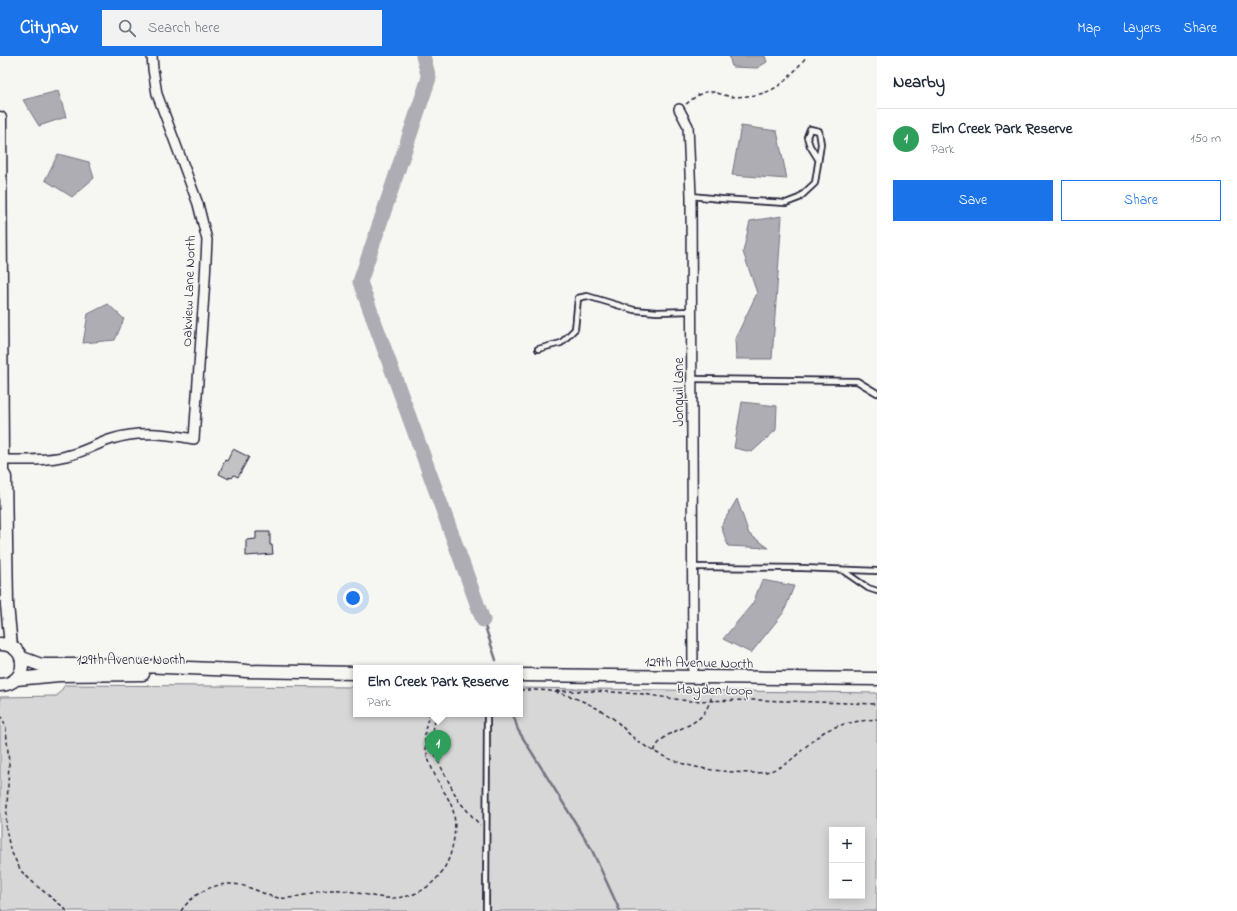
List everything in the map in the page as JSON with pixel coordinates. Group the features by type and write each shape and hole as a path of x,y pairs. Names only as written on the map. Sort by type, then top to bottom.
{"main road":[{"path":"0,118 1,469 5,478 7,605 6,645 19,654 22,658 22,669 16,679"},
{"name":"129th Avenue North","path":"22,658 41,665 118,665 246,671 353,673"},
{"name":"129th Avenue North","path":"0,685 16,679 59,675 230,674 246,671"},
{"name":"129th Avenue North","path":"523,675 877,679"}],"street":[{"name":"Oakview Lane North","path":"1,469 38,459 66,456 87,450 111,439 137,434 153,433 194,439 207,240 198,204 157,94 152,56"},
{"name":"Jonquil Lane","path":"679,109 688,126 691,196 693,676"}],"lane":[{"path":"691,196 786,203 799,198 815,183 821,144 819,131 810,129 807,137 810,146 818,159"},
{"path":"538,349 561,343 575,329 578,298 587,296 634,310 657,312 692,311"},
{"path":"692,379 857,381 877,393"},
{"path":"693,567 877,571"},
{"path":"842,570 868,588 877,591"},
{"path":"486,911 487,717"}],"path":[{"path":"679,109 699,94 706,92 740,97 752,96 773,90 789,78 807,56"},
{"path":"654,751 658,744 665,738 696,722 702,716 711,700 713,693 712,684"},
{"path":"523,690 552,692 573,698 601,710 612,717 635,739 654,751 680,763 703,768 738,772 755,773 769,771 786,764 829,730 855,722 877,719"},
{"name":"Hayden Loop","path":"552,692 594,691 643,694 688,701 757,700 877,704"},
{"path":"0,715 6,729 9,763 6,828 10,849 21,871 67,911"},
{"path":"181,911 189,901 201,892 217,885 228,884 247,886 279,898 334,890 344,890 378,897 396,898 415,894 434,882 443,871 449,858 454,843 455,825 452,808 433,771 425,745 424,734 429,717"},
{"path":"438,717 434,724 432,743 436,757 458,800 486,833"}],"shaded area":[{"path":"729,56 765,56 767,62 757,68 732,67"},
{"path":"58,91 66,117 39,126 23,100"},
{"path":"741,126 777,131 787,179 732,175"},
{"path":"58,154 89,162 94,178 72,197 45,180"},
{"path":"782,216 772,359 736,359 735,339 757,293 743,252 750,221"},
{"path":"108,304 124,319 115,340 83,343 88,314"},
{"path":"742,402 777,406 776,430 752,452 734,448"},
{"path":"737,499 749,534 769,548 728,546 721,526"},
{"path":"762,580 794,586 784,612 751,653 723,639 753,603"},
{"path":"65,685 353,687 353,717 523,717 523,688 877,693 877,911 0,911 0,697 57,696"}],"building":[{"path":"233,449 249,457 238,477 234,475 232,478 229,477 229,479 219,474 225,460 227,461"},
{"path":"256,532 270,532 270,545 272,545 273,554 246,556 246,540 256,539"}],"waterway":[{"path":"423,56 429,78 360,282 483,620"},
{"path":"483,620 496,660"},
{"path":"514,717 518,730 591,848 620,911"}],"place":[{"name":"Elm Creek Park Reserve","path":"438,763"}]}
